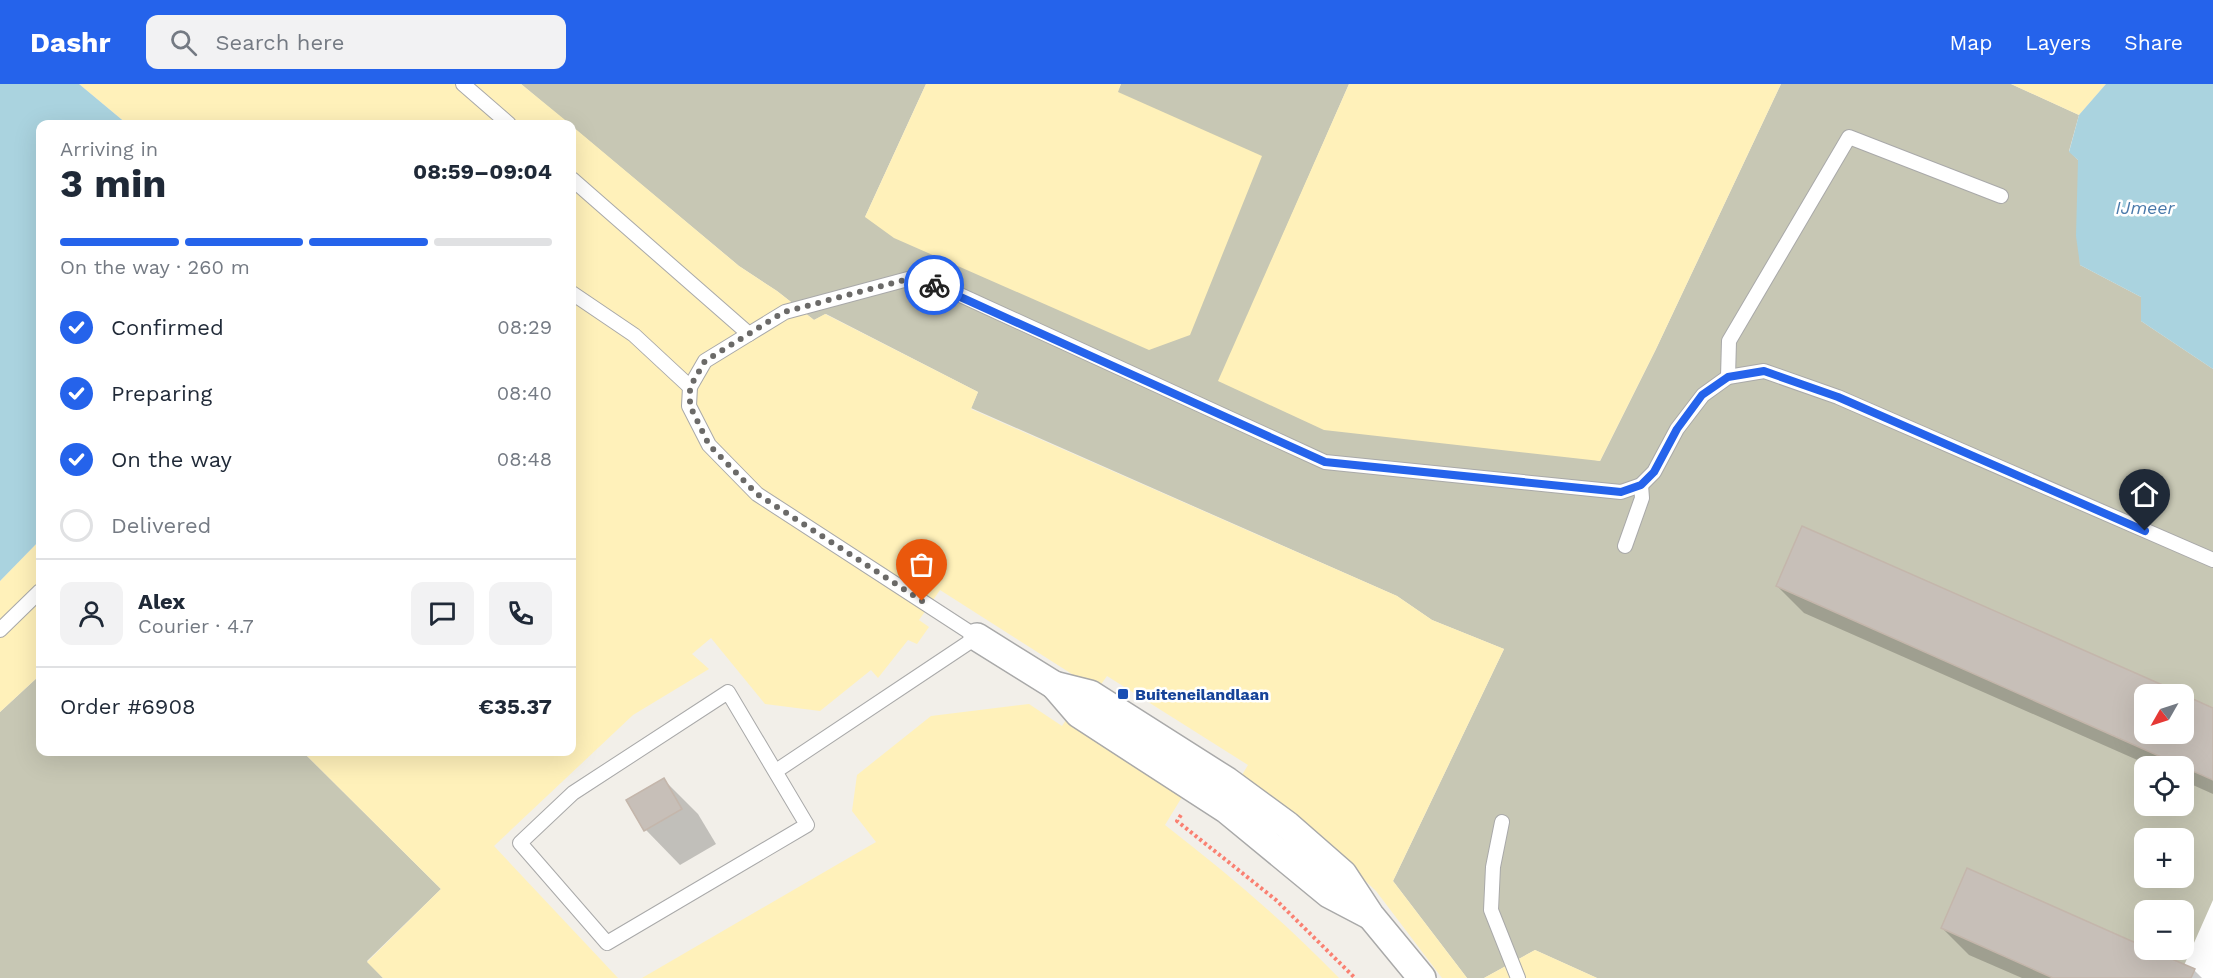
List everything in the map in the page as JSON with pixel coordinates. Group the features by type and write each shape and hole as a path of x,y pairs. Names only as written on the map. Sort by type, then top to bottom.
{"street":[{"path":"977,637 1054,685 1079,714 1197,790 1259,835 1329,894 1370,915"},
{"path":"1054,685 1090,694 1251,797 1343,874 1370,915 1422,978"}],"lane":[{"path":"463,84 504,120"},
{"path":"1728,377 1729,341 1849,137 2001,196"},
{"path":"576,183 749,334"},
{"path":"776,771 977,637 757,494 709,445 690,406 690,387 705,361 784,312 908,279 945,288 1325,462 1621,492 1641,485 1654,472 1677,429 1702,395 1728,377 1764,371 1838,397 2213,560"},
{"path":"576,296 634,335 690,387"},
{"path":"1625,546 1642,498 1641,485"},
{"path":"0,630 36,595"},
{"path":"728,692 776,771 807,825 607,943 520,843 573,793 728,692"},
{"path":"1502,822 1493,867 1491,910 1518,978"}],"path":[{"path":"1197,790 1177,821 1276,900 1355,978"}],"shaded area":[{"path":"521,84 926,84 865,217 1117,92 1121,84 1349,84 1219,381 1600,461 1656,349 1781,84 2011,84 2079,115 2069,151 2078,160 2080,265 2141,297 2141,321 2213,369 2213,978 1597,978 1535,950 1484,978 1467,978 1393,881 1504,649 1432,620 1397,596 971,408 978,392 826,314 814,320 777,291 739,266 576,130 576,120 564,120"},
{"path":"36,679 36,756 307,756 441,889 367,961 383,978 0,978 0,712"}],"sand":[{"path":"79,84 521,84 565,120 122,120"},
{"path":"926,84 1121,84 1118,92 1262,156 1190,335 1149,350 894,238 865,217"},
{"path":"1349,84 1781,84 1656,349 1600,461 1324,430 1218,381"},
{"path":"2011,84 2106,84 2079,115"},
{"path":"576,129 739,266 777,291 814,320 825,314 978,392 971,409 1397,596 1432,620 1504,649 1393,881 1467,978 1442,978 1376,891 1336,853 1239,780 1248,765 1107,676 1097,690 940,590 919,620 929,627 917,644 908,640 878,678 871,670 820,711 765,704 711,638 692,654 709,669 633,715 494,846 618,978 383,978 367,962 441,889 307,756 576,756"},
{"path":"36,544 36,679 0,712 0,581"},
{"path":"1029,704 1062,726 1068,717 1185,792 1165,825 1255,898 1339,978 642,978 876,842 852,811 857,775 931,716"},
{"path":"1535,950 1597,978 1484,978"}],"water":[{"path":"0,84 79,84 122,120 36,120 36,544 0,581"},
{"name":"IJmeer","path":"2106,84 2213,84 2213,369 2141,321 2141,297 2080,265 2076,236 2078,160 2069,152 2079,115"}],"pier":[{"path":"2213,900 2213,978 2178,978 2186,960 2194,960 2194,943"}],"building":[{"path":"1802,526 2160,684 2134,684 2134,744 2194,744 2194,699 2213,708 2213,780 2194,772 2194,756 2159,756 1776,586"},
{"path":"664,778 682,809 644,831 626,800"},
{"path":"1967,868 2134,942 2134,960 2174,960 2195,969 2191,978 2053,978 1941,928"}],"way so far":[{"path":"922,601 757,494 709,445 690,406 690,387 705,361 784,312 908,279 934,285"}],"place":[{"name":"Buiteneilandlaan","path":"1123,694"}],"route":[{"path":"934,285 945,288 1325,462 1621,492 1641,485 1654,472 1677,429 1702,395 1728,377 1764,371 1838,397 2145,531"}]}
